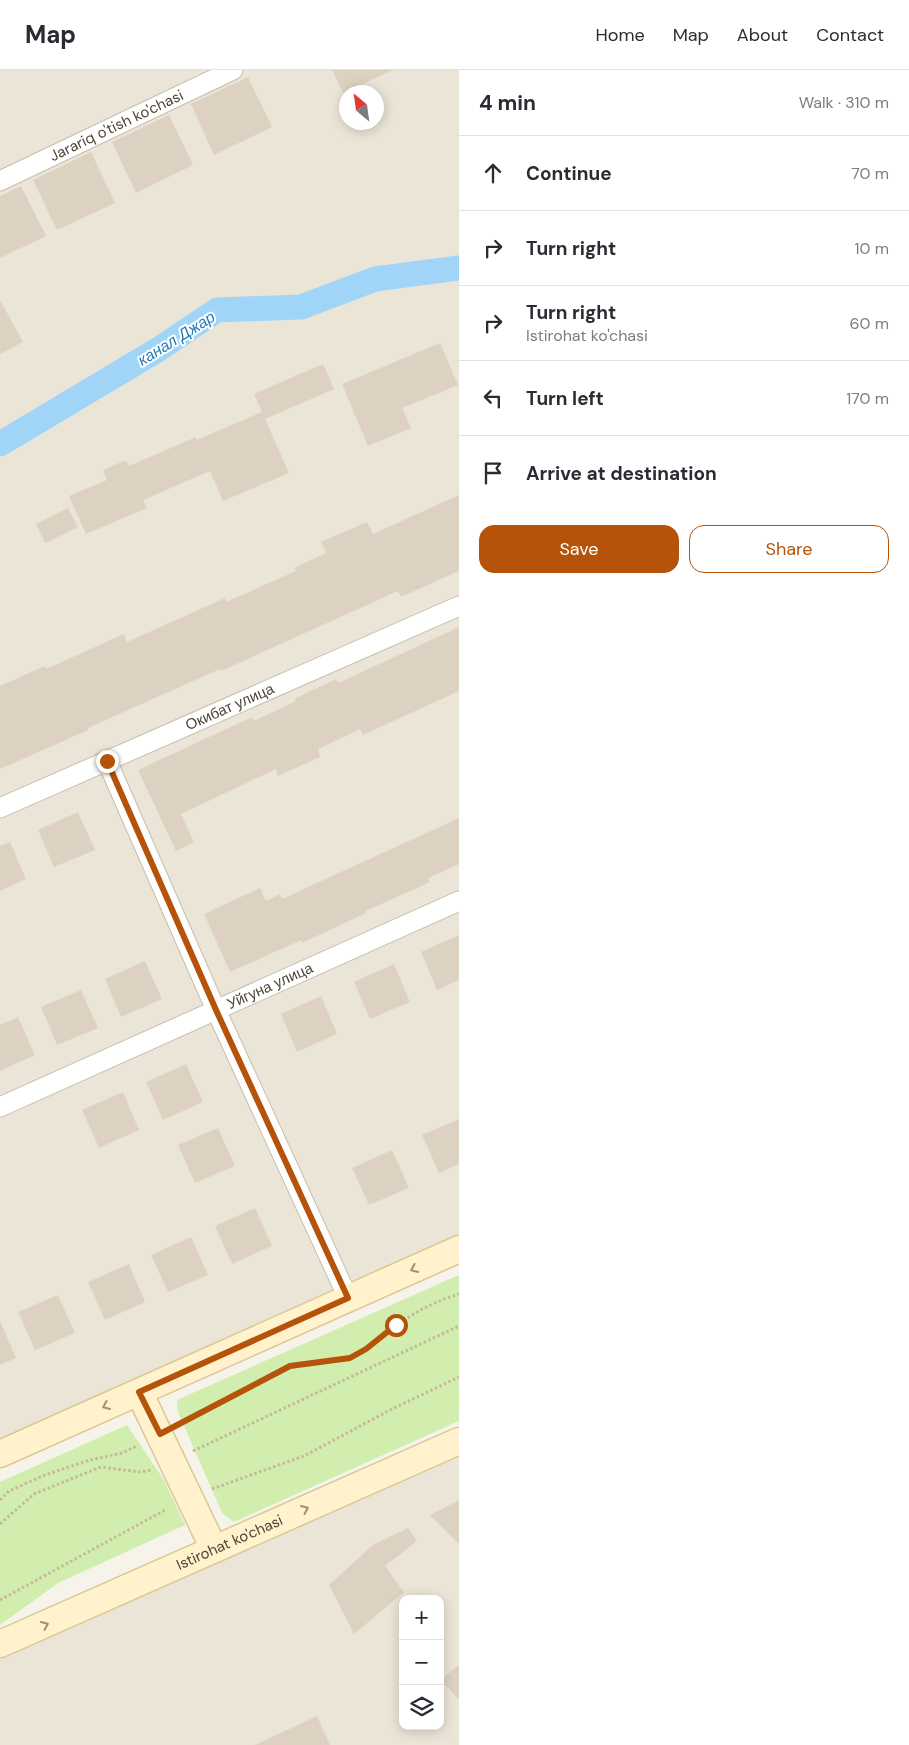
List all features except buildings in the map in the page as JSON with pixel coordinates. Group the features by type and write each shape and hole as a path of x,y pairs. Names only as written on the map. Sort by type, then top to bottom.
{"main road":[{"path":"0,1454 459,1249"},
{"path":"139,1392 214,1550"},
{"name":"Istirohat ko'chasi","path":"0,1644 459,1441"}],"street":[{"name":"Jarariq o'tish ko'chasi","path":"0,181 233,70"},
{"name":"Окибат улица","path":"0,808 459,606"},
{"path":"107,761 216,1010 348,1298"},
{"name":"Уйгуна улица","path":"0,1107 459,901"}],"path":[{"path":"0,1500 9,1491 45,1475 90,1460 122,1453 290,1366 350,1358 366,1349 396,1325 422,1309 459,1294"},
{"path":"191,1452 459,1326"},
{"path":"0,1600 175,1504 304,1456 392,1409 459,1377"},
{"path":"0,1524 34,1494 101,1467 140,1472 157,1469"}],"shaded area":[{"path":"0,70 459,70 459,1239 0,1444"},
{"path":"459,1441 459,1745 0,1745 0,1644"}],"green space":[{"path":"459,1275 459,1421 234,1522 222,1513 178,1412 177,1400"},
{"path":"127,1425 164,1480 185,1525 58,1583 0,1625 0,1482"}],"waterway":[{"name":"канал Джар","path":"0,444 159,349 217,310 301,307 375,279 459,268"}],"route":[{"path":"107,761 216,1010 348,1298 139,1392 160,1434 290,1366 350,1358 366,1349 396,1325"}]}
